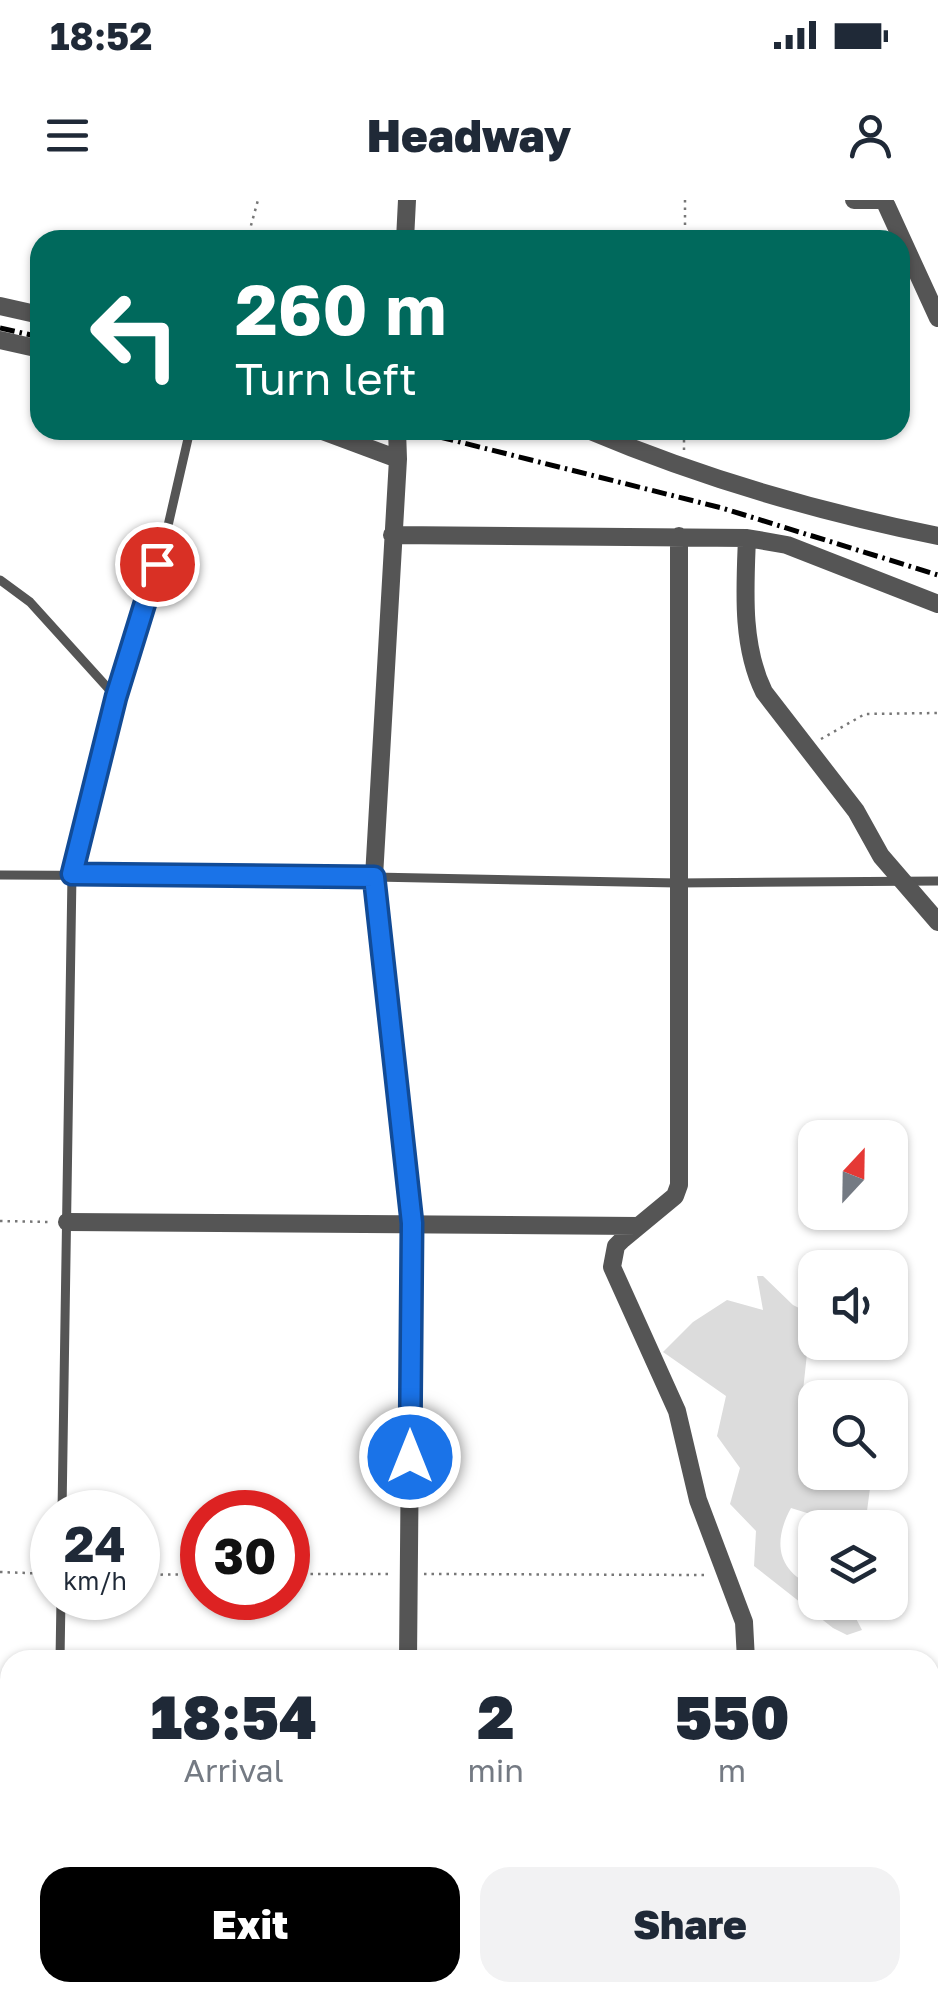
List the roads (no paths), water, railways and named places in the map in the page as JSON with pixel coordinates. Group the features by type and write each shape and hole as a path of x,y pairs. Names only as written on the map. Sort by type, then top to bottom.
{"street":[{"path":"406,230 407,200"},
{"path":"854,200 885,200 898,230"},
{"path":"910,256 938,318"},
{"path":"0,306 30,312"},
{"path":"0,340 30,346"},
{"path":"612,440 754,488 938,536"},
{"path":"397,444 374,877 412,1223 408,1650"},
{"path":"392,534 747,538 788,546 938,604"},
{"path":"679,536 679,1185 675,1196 616,1246 612,1267 677,1411 698,1500 744,1622 745,1650"},
{"path":"747,538 744,606 757,678 856,812 880,856 938,922"},
{"path":"66,1222 638,1226"}],"lane":[{"path":"62,1490 72,874 116,697 168,530 188,440"},
{"path":"0,580 30,602 116,697"},
{"path":"0,875 677,883 938,881"},
{"path":"60,1620 60,1650"}],"railway":[{"path":"0,328 30,335"},
{"path":"452,440 722,508 938,575"}]}
